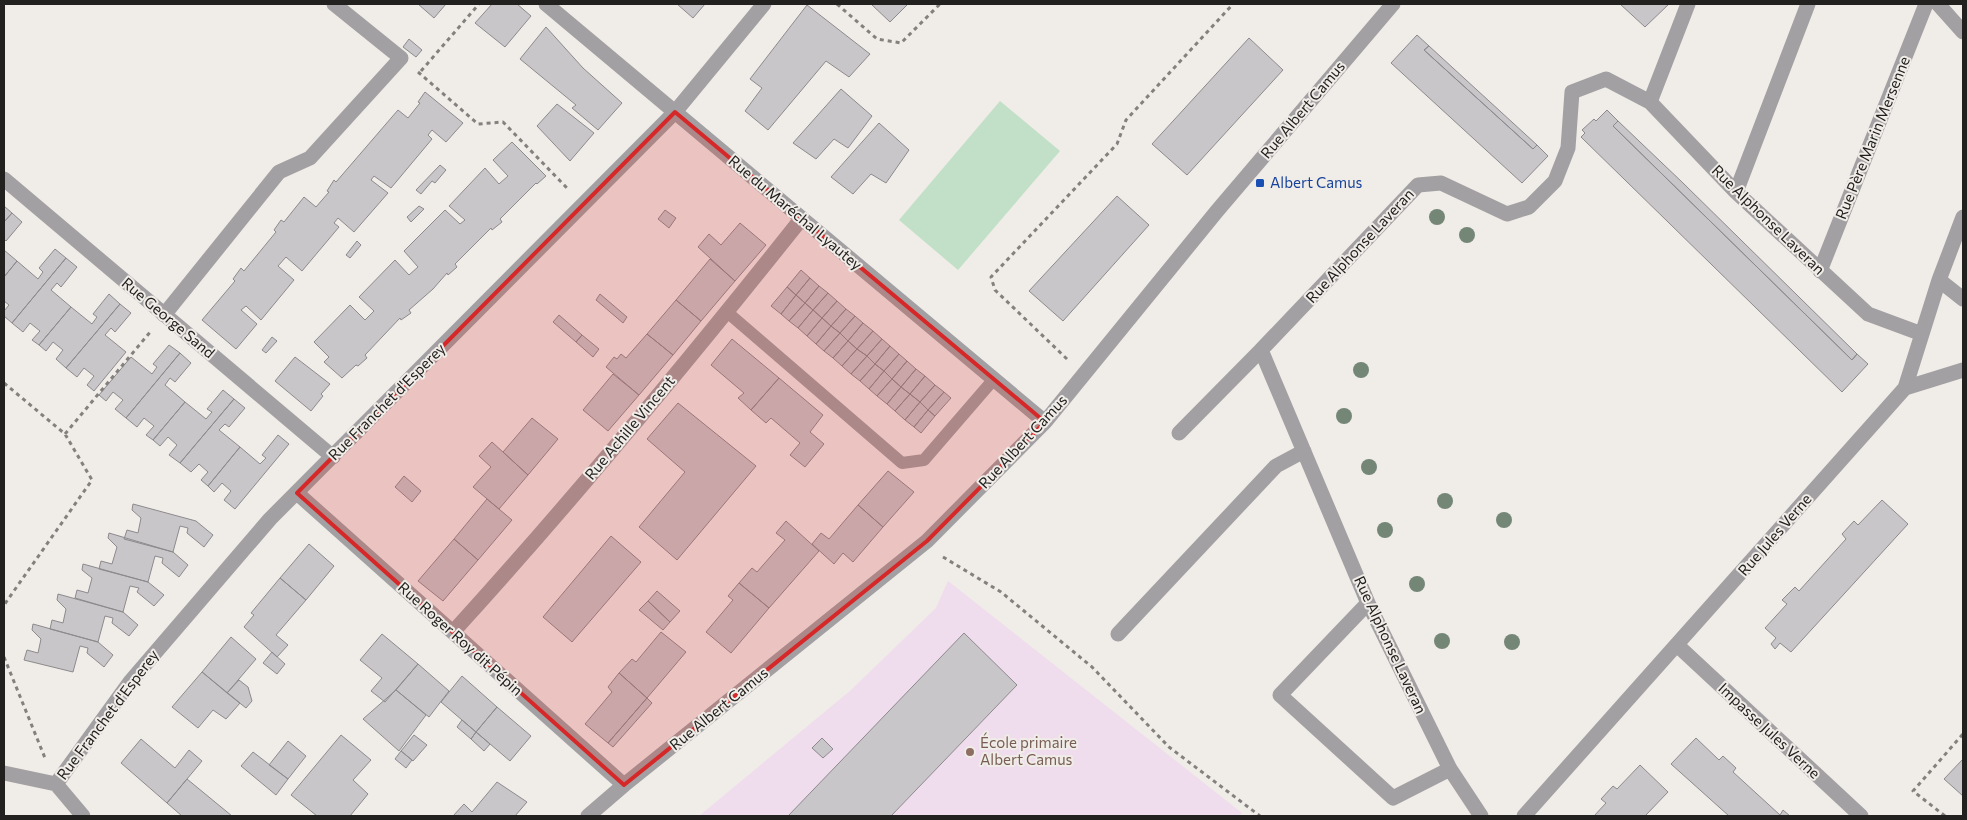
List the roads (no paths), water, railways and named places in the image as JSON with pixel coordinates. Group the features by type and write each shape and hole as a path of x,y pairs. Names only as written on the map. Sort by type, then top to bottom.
{"street":[{"path":"164,315 279,172 310,158 401,58 334,4"},
{"name":"Rue du Maréchal Lyautey","path":"546,4 1045,422"},
{"name":"Rue Franchet d'Esperey","path":"83,816 56,784 130,682 270,519 675,112 764,4"},
{"name":"Rue Albert Camus","path":"588,816 927,541 1045,422 1217,211 1393,4"},
{"path":"1650,102 1688,4"},
{"path":"1736,192 1808,4"},
{"name":"Rue Père Marin Mersenne","path":"1820,271 1926,4"},
{"path":"1938,4 1963,32"},
{"name":"Rue Alphonse Laveran","path":"1481,816 1450,769 1368,603 1261,350 1418,185 1441,184 1507,214 1529,207 1555,181 1568,148 1572,92 1606,79 1650,102 1736,192 1868,314 1922,334"},
{"name":"Rue George Sand","path":"4,179 333,457"},
{"name":"Rue Jules Verne","path":"1524,816 1905,388 1939,280 1963,217"},
{"name":"Rue Achille Vincent","path":"453,632 514,564 728,312 802,218"},
{"path":"1939,280 1963,299"},
{"path":"1179,433 1261,350"},
{"path":"1905,388 1963,370"},
{"path":"1118,634 1276,466 1304,451"},
{"name":"Rue Roger Roy dit Pépin","path":"296,493 624,785"},
{"path":"1368,603 1280,695 1393,798 1450,769"},
{"name":"Impasse Jules Verne","path":"1677,645 1861,816"},
{"path":"4,773 56,784"}],"lane":[{"path":"728,312 902,463 924,460 994,379"}],"place":[{"name":"Albert Camus","path":"1260,183"},
{"name":"École primaire Albert Camus","path":"970,752"}]}
